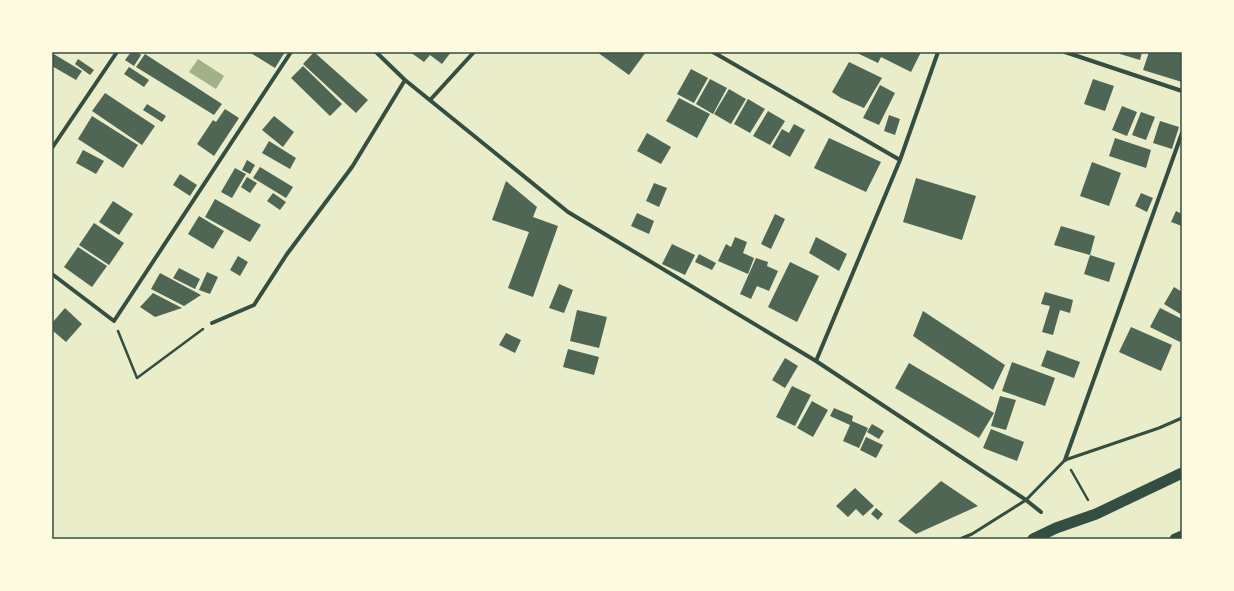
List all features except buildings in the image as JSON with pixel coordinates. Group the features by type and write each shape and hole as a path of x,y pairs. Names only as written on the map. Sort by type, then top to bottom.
{"highway":[{"path":"1033,539 1056,528 1096,514 1182,473"},
{"path":"1175,539 1182,536"}],"street":[{"path":"52,148 118,52"},
{"path":"52,274 114,321 291,52"},
{"path":"376,52 405,80 431,99 568,212 816,361 1026,500 1041,512"},
{"path":"431,99 474,52"},
{"path":"713,52 900,160"},
{"path":"816,361 900,160 938,52"},
{"path":"1065,52 1182,91"},
{"path":"212,323 254,306 287,254 352,167 405,80"},
{"path":"1065,460 1182,133"}],"lane":[{"path":"960,539 972,534 1026,500 1065,460 1159,428 1182,418"}],"path":[{"path":"114,321 137,378 212,323"},
{"path":"1065,460 1096,514"}],"shaded area":[{"path":"198,59 224,76 216,89 189,72"}]}
